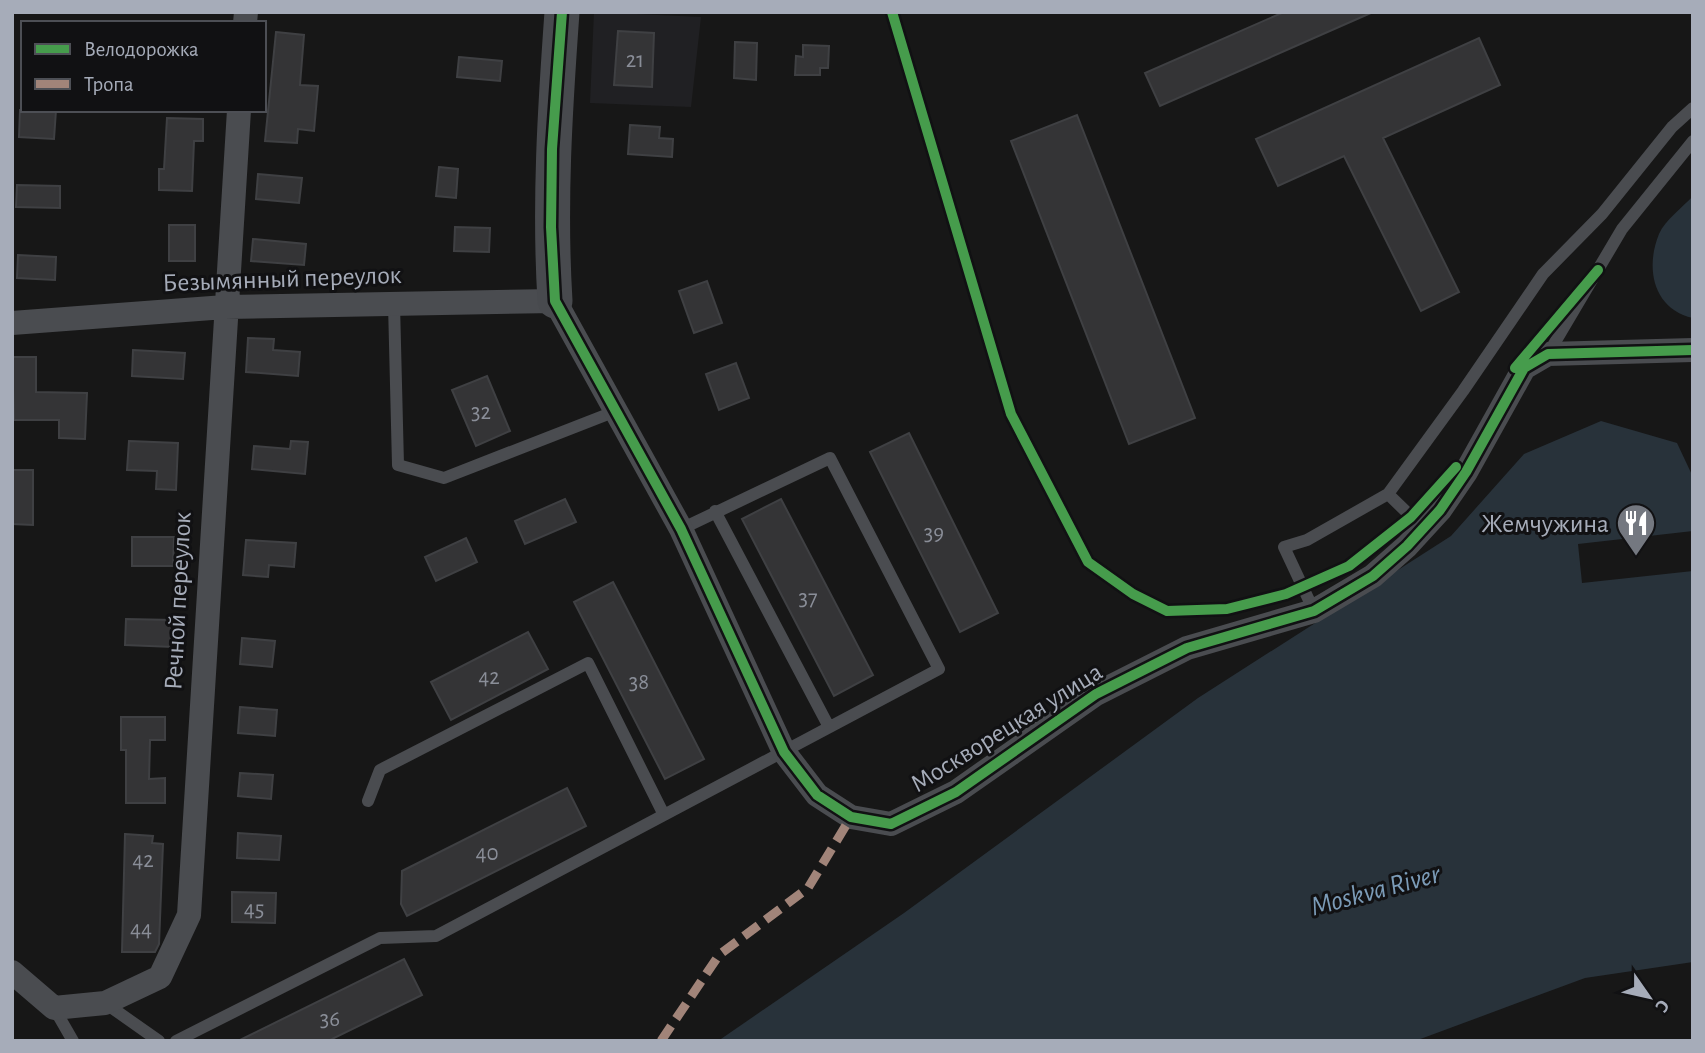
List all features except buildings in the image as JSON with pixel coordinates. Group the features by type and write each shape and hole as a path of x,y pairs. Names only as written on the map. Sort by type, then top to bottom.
{"street":[{"name":"Москворецкая улица","path":"562,12 552,149 551,227 555,300 681,529 784,751 817,794 851,817 891,824 956,792 1096,694 1187,648 1314,611 1373,576 1423,528 1466,472 1524,368 1548,354"},
{"name":"Речной переулок","path":"54,1008 105,1003 160,977 189,915 239,112"},
{"name":"Безымянный переулок","path":"12,323 225,307 555,300"},
{"path":"1548,354 1693,350"},
{"path":"12,972 54,1008"}],"lane":[{"path":"1314,611 1284,547 1307,540 1388,494 1543,274 1602,214 1672,127 1693,108"},
{"path":"1548,354 1622,229 1693,141"},
{"path":"394,303 398,465 444,478 616,411"},
{"path":"176,1041 380,938 436,936 939,669 830,458 681,529"},
{"path":"1388,494 1423,528"},
{"path":"715,511 829,727"},
{"path":"368,801 380,770 588,663 664,815"},
{"path":"105,1003 159,1041"},
{"path":"54,1008 73,1041"}],"shaded area":[{"path":"594,12 701,17 691,107 590,103"}],"water":[{"path":"1693,196 1693,318 1679,313 1661,296 1653,273 1653,260 1662,229"},
{"name":"Moskva River","path":"1601,421 1677,443 1693,477 1693,962 1585,978 1415,1041 718,1041 904,913 1198,698 1451,536 1524,454"}],"pier":[{"name":"Жемчужина","path":"1693,531 1693,571 1582,583 1578,544"}],"marked path":[{"path":"661,1041 719,955 808,888 851,817"}],"cycle path":[{"path":"562,12 552,149 551,227 555,301 681,529 784,752 817,795 851,817 891,824 956,792 1096,694 1187,648 1314,611 1373,576 1407,546 1440,510 1466,472 1524,368 1548,354 1693,350"},
{"path":"892,12 1011,414 1088,562 1133,594 1167,611 1227,609 1286,594 1349,566 1411,517 1456,467"},
{"path":"1515,368 1598,270"}],"place":[{"name":"Жемчужина","path":"1636,557"}]}
